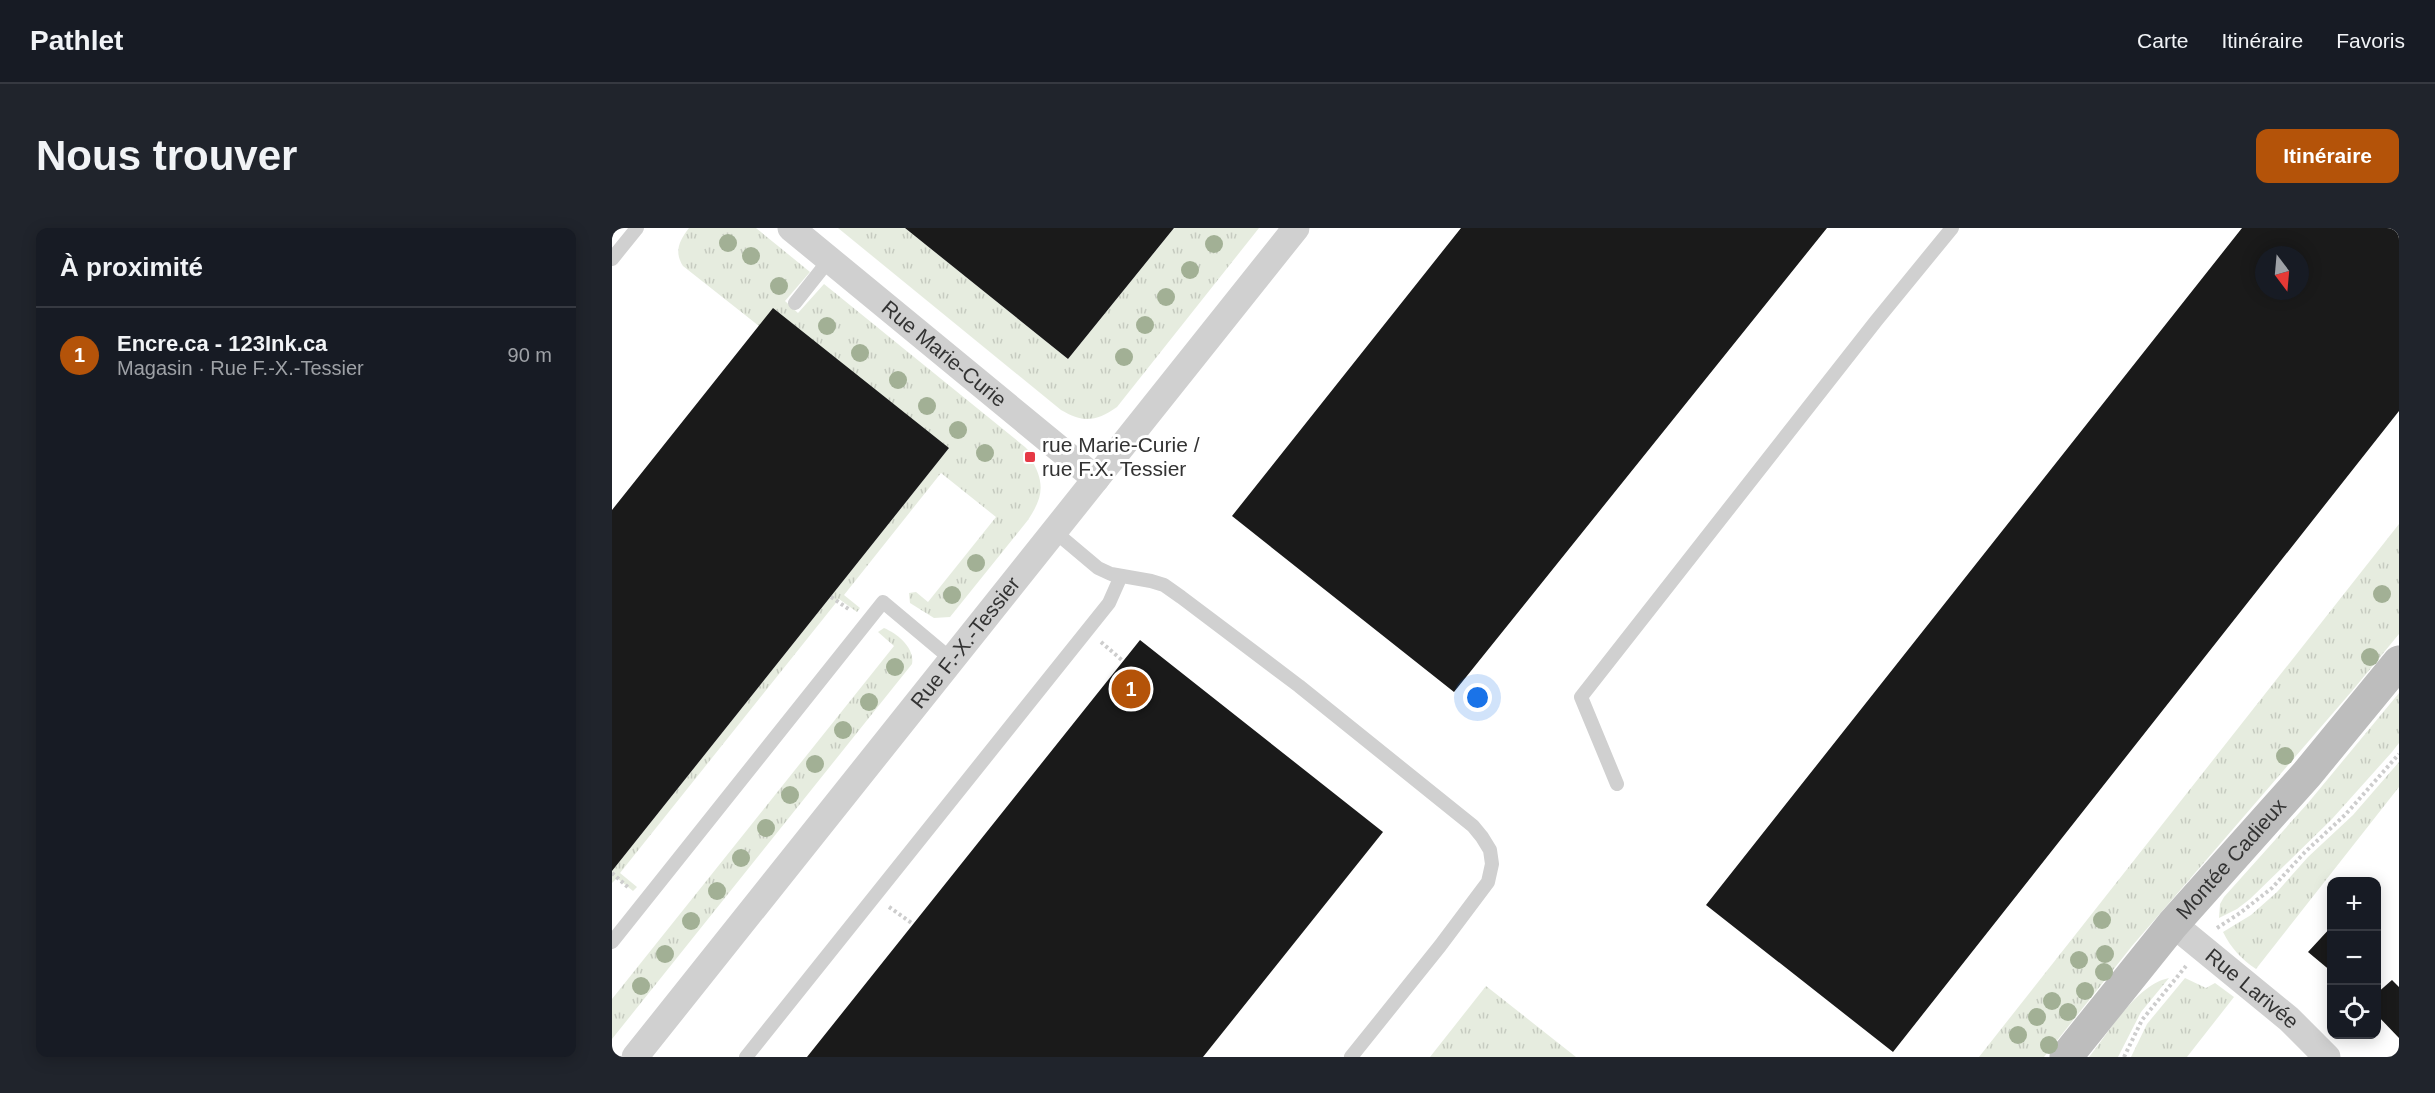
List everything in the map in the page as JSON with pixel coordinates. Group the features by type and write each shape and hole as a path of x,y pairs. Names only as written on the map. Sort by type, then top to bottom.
{"street":[{"name":"Rue Marie-Curie","path":"790,228 1096,479"},
{"name":"Rue F.-X.-Tessier","path":"635,1057 1296,228"},
{"name":"Montée Cadieux","path":"2066,1057 2173,924 2307,774 2399,662"},
{"name":"Rue Larivée","path":"2173,924 2289,1019 2327,1057"}],"lane":[{"path":"612,259 637,228"},
{"path":"1617,784 1581,697 1876,321 1952,228"},
{"path":"795,303 829,260"},
{"path":"1053,531 1098,568 1121,576 1164,585 1181,597 1299,686 1473,826 1490,850 1492,864 1488,882 1351,1057"},
{"path":"746,1057 1088,630 1109,603 1121,576"},
{"path":"612,942 883,602 951,659"}],"path":[{"path":"831,597 838,601"},
{"path":"1088,630 1123,661"},
{"name":"Montée Cadieux","path":"2220,926 2240,914 2272,888 2305,852 2345,815 2399,755"},
{"path":"612,873 616,878"},
{"path":"874,896 913,924"},
{"path":"2124,1057 2142,1020 2176,977"}],"green space":[{"path":"689,228 756,228 810,272 785,301 798,313 824,284 1025,447 1031,453 1030,457 1038,474 1041,489 1037,504 1028,520 950,617 934,618 910,603 909,593 916,592 928,602 996,517 941,473 844,595 860,608 857,612 839,599 620,873 637,887 633,891 617,878 612,883 612,871 949,448 759,326 683,266 678,251"},
{"path":"838,228 905,228 1068,359 1174,228 1259,228 1117,407 1102,416 1083,419 1061,410"},
{"path":"2399,524 2399,634 2132,946 2044,1057 1979,1057"},
{"path":"884,628 895,634 908,647 912,664 612,1039 612,999 894,646 878,632"},
{"path":"2399,693 2399,743 2392,752 2332,819 2250,899 2219,918 2220,904 2224,897 2308,803"},
{"path":"2399,762 2399,787 2256,969 2241,957 2223,932 2251,915 2277,892 2308,857 2353,815"},
{"path":"2169,978 2141,1012 2118,1057 2089,1057 2135,999 2157,982"},
{"path":"2185,978 2206,988 2215,983 2234,997 2187,1057 2131,1057 2147,1024"},
{"path":"1486,986 1576,1057 1430,1057"}],"building":[{"path":"905,228 1174,228 1068,359"},
{"path":"1461,228 1827,228 1454,692 1232,516"},
{"path":"2242,228 2399,228 2399,411 1893,1052 1706,905"},
{"path":"773,308 949,448 612,871 612,510"},
{"path":"1140,640 1383,832 1203,1057 807,1057"},
{"path":"2327,931 2327,968 2308,952"},
{"path":"2392,980 2399,987 2399,1038 2381,1019 2381,990"}],"place":[{"name":"rue Marie-Curie / rue F.X. Tessier","path":"1030,457"},
{"name":"Encre.ca - 123Ink.ca","path":"1131,689"}]}
